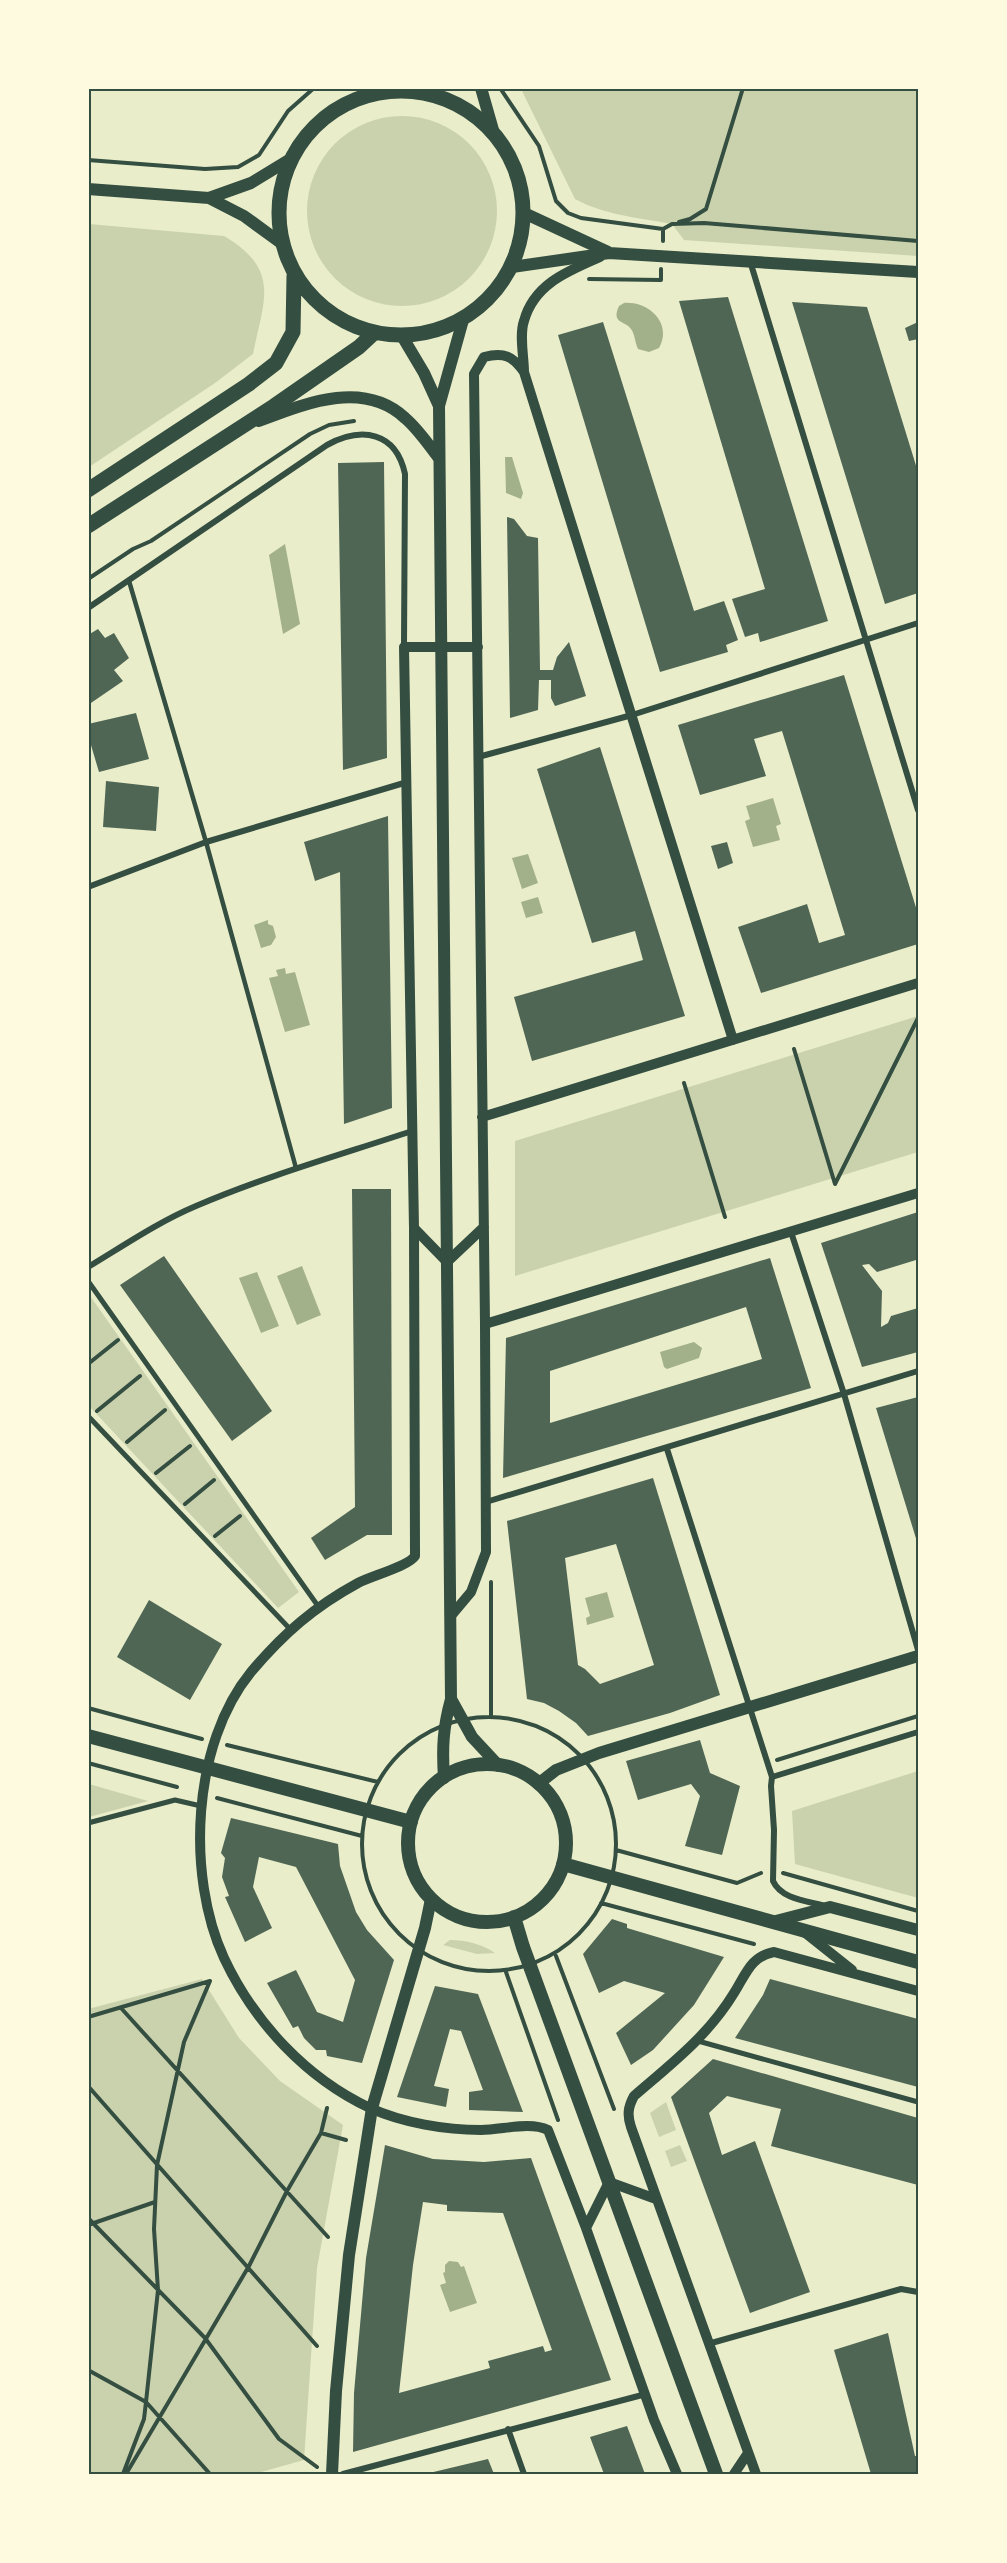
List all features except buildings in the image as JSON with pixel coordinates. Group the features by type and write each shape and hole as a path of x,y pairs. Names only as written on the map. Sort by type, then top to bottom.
{"highway":[{"path":"389,90 416,91 448,99 479,118 495,137 508,152 522,190 524,213 521,242 512,267 493,295 463,320 433,332 402,336 374,333 342,321 318,305 294,276 281,243 277,210 287,165 308,131 344,104 389,90"},
{"path":"88,490 249,384 276,363 292,333 294,276"},
{"path":"88,526 359,347 374,333"}],"main road":[{"path":"480,88 495,137"},
{"path":"209,198 250,183 291,158"},
{"path":"88,189 209,198 244,216 281,243"},
{"path":"524,213 609,253"},
{"path":"512,267 609,253 918,272"},
{"path":"444,1778 442,1740 451,1699 438,457 439,406 463,320"},
{"path":"402,336 424,373 439,406"},
{"path":"238,428 310,401 344,396 379,402 405,417 438,457"},
{"path":"538,1784 556,1770 584,1759 748,1706 918,1656"},
{"path":"451,1699 472,1737 499,1766"},
{"path":"88,1736 411,1822"},
{"path":"499,1766 520,1772 549,1795 561,1816 565,1840 563,1863 553,1886 542,1899 514,1917 489,1922 464,1918 446,1910 431,1899 420,1886 410,1863 408,1838 411,1822 423,1797 444,1778 470,1767 499,1766"},
{"path":"563,1863 611,1879 918,1962"},
{"path":"332,2475 336,2391 349,2255 372,2109 425,1928 431,1899"},
{"path":"771,1922 830,1907 918,1930"},
{"path":"514,1917 716,2475"}],"street":[{"path":"524,372 523,322 536,295 555,278 609,253"},
{"path":"750,260 918,810"},
{"path":"450,1617 471,1592 486,1552 474,374 484,357 495,354 508,355 517,361 524,372 733,1040"},
{"path":"88,608 342,437 360,434 381,439 397,451 405,474 404,783 414,1228 415,1550 412,1560 408,1563 361,1582 318,1606 290,1629 250,1674 233,1701 215,1742 207,1768 201,1806 202,1849 208,1908 224,1956 234,1977 260,2018 292,2054 338,2090 372,2109 416,2122 479,2130 542,2127 548,2130 553,2136 654,2420 679,2473"},
{"path":"478,757 632,715 918,624"},
{"path":"404,647 478,647"},
{"path":"88,887 206,842 404,783"},
{"path":"482,1117 918,983"},
{"path":"88,1267 154,1227 194,1207 296,1168 412,1131"},
{"path":"485,1324 918,1193"},
{"path":"414,1228 447,1262 484,1227"},
{"path":"791,1232 844,1394 918,1650"},
{"path":"88,1281 318,1606"},
{"path":"486,1502 918,1371"},
{"path":"89,1416 290,1629"},
{"path":"666,1449 772,1777 773,1881 776,1888 788,1896 830,1907"},
{"path":"772,1777 918,1732"},
{"path":"88,1823 175,1800 201,1806"},
{"path":"802,1931 856,1974"},
{"path":"756,2475 656,2199 628,2112 634,2096 698,2041 723,2010 755,1959 763,1954 774,1952 918,1991"},
{"path":"698,2041 918,2102"},
{"path":"586,2228 609,2182 656,2199"},
{"path":"708,2344 901,2289 918,2292"},
{"path":"343,2475 508,2429 646,2394"},
{"path":"508,2429 524,2475"},
{"path":"734,2475 748,2453"}],"lane":[{"path":"129,581 206,842 296,1168"}],"path":[{"path":"88,160 205,169 238,167 259,155 288,111 314,88"},
{"path":"500,88 539,146 556,201 560,206 581,218 663,229 690,219 706,209 743,88"},
{"path":"672,224 704,224 918,241"},
{"path":"794,1049 835,1184 918,1018"},
{"path":"684,1083 725,1217"},
{"path":"88,1364 127,1334"},
{"path":"89,1416 151,1368"},
{"path":"119,1449 174,1402"},
{"path":"148,1479 200,1438"},
{"path":"178,1510 224,1471"},
{"path":"208,1542 249,1508"},
{"path":"486,1552 491,1579 491,1716"},
{"path":"88,1708 378,1782"},
{"path":"468,1718 491,1716 536,1725 556,1736 584,1759 602,1785 610,1805 615,1827 616,1850 611,1879 601,1903 581,1931 563,1943 556,1955"},
{"path":"88,1763 362,1836"},
{"path":"601,1903 766,1947 774,1952"},
{"path":"435,1958 477,1970 506,1972 560,2126"},
{"path":"88,2017 210,1981 184,2042 176,2070 157,2165 154,2229 158,2290 144,2419 124,2475"},
{"path":"121,2008 328,2237"},
{"path":"88,2086 249,2266 317,2346"},
{"path":"124,2475 249,2266 287,2191 321,2133 327,2108"},
{"path":"321,2133 346,2140"},
{"path":"91,2224 155,2202"},
{"path":"88,2218 91,2224 205,2338 279,2439 318,2468"},
{"path":"88,2370 146,2402 210,2475"}],"shaded area":[{"path":"521,89 918,89 918,256 684,240 672,224 622,215 586,204 575,199"},
{"path":"411,116 421,117 447,127 462,137 476,151 493,183 497,211 496,230 486,256 476,271 462,285 447,295 421,305 393,306 383,305 357,295 342,285 328,271 318,256 308,230 307,202 308,192 318,166 328,151 342,137 357,127 383,117"},
{"path":"89,224 224,236 254,261 261,274 264,301 253,354 215,383 89,467"},
{"path":"624,303 642,306 656,315 663,330 659,348 649,352 638,349 631,329 617,319 619,306"},
{"path":"505,457 512,457 523,493 521,499 506,493"},
{"path":"285,544 300,624 283,634 269,555"},
{"path":"773,798 781,824 776,826 780,840 753,847 745,821 750,819 746,806"},
{"path":"528,854 538,883 522,889 512,858"},
{"path":"538,897 543,913 526,918 521,902"},
{"path":"268,920 268,924 273,926 276,937 271,945 261,948 254,925"},
{"path":"285,968 286,974 295,972 310,1025 285,1032 269,978 278,976 276,970"},
{"path":"918,1016 918,1152 515,1276 515,1141"},
{"path":"302,1266 321,1315 297,1325 277,1276"},
{"path":"257,1272 279,1326 261,1333 239,1278"},
{"path":"88,1293 299,1592 278,1608 89,1406"},
{"path":"694,1342 702,1348 699,1358 667,1369 664,1367 660,1352"},
{"path":"607,1592 614,1617 587,1625 586,1618 590,1616 585,1598"},
{"path":"918,1771 918,1898 795,1864 792,1811"},
{"path":"89,1784 148,1801 89,1817"},
{"path":"450,1940 474,1943 495,1953 477,1954 443,1945"},
{"path":"202,1979 239,2038 280,2081 343,2125 317,2268 304,2460 254,2474 90,2474 88,2009"},
{"path":"666,2102 676,2130 659,2137 650,2113"},
{"path":"680,2145 687,2161 671,2167 665,2151"},
{"path":"449,2261 458,2262 461,2267 464,2266 477,2303 450,2312 440,2285 446,2283 443,2273"}]}
